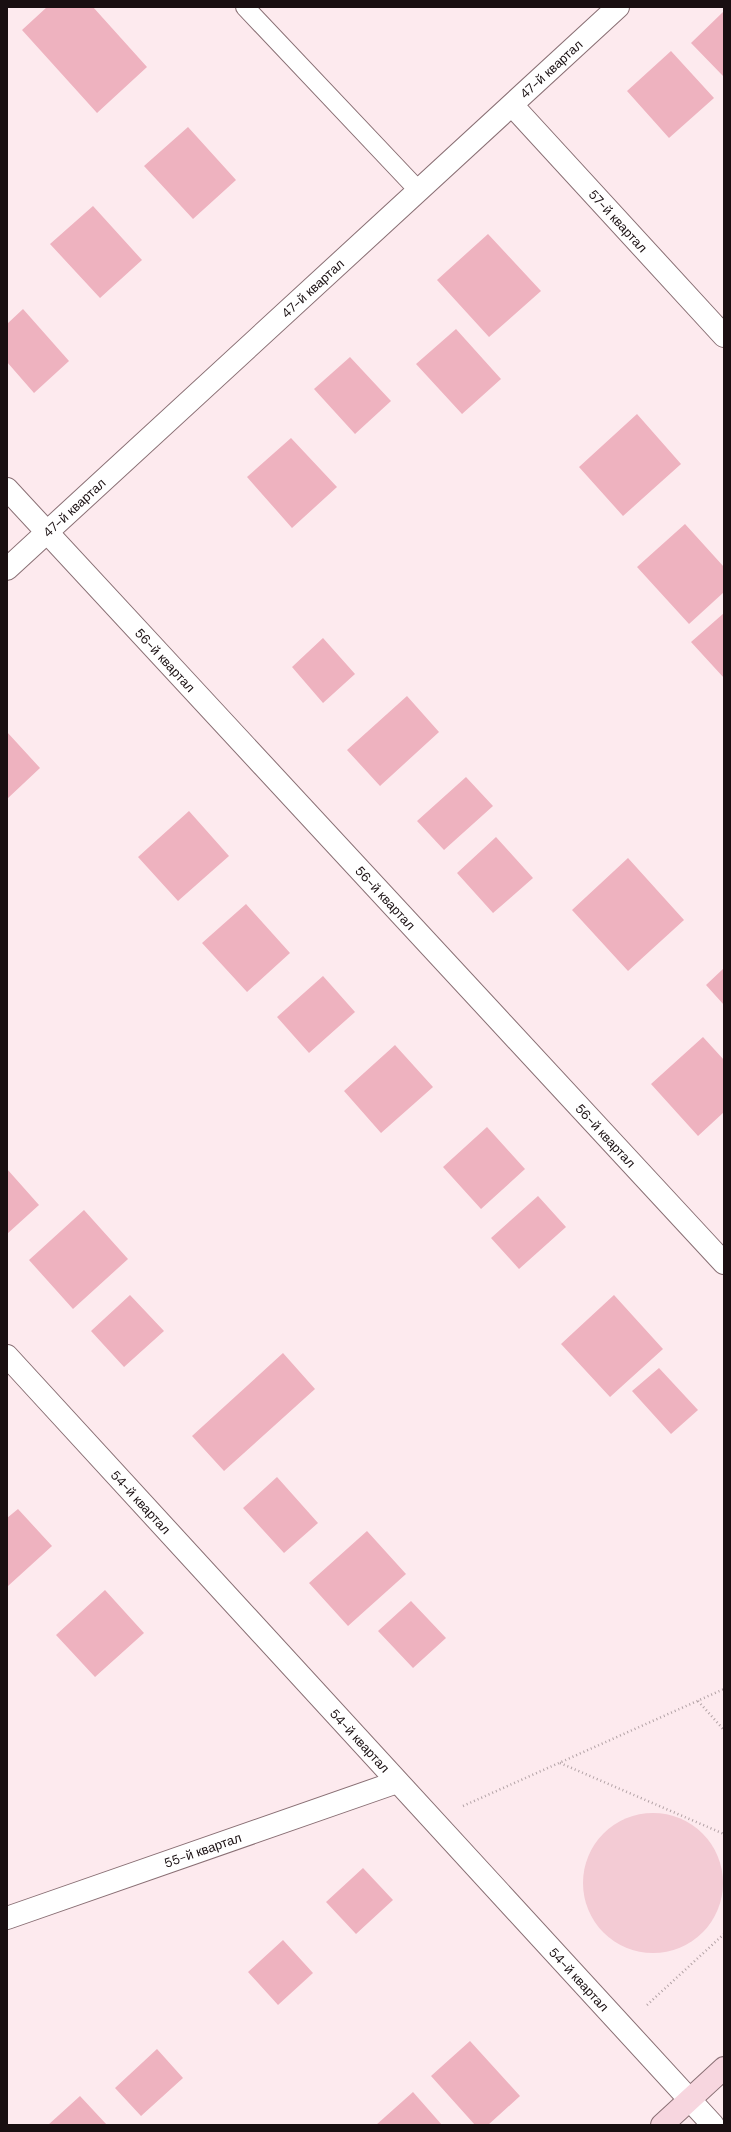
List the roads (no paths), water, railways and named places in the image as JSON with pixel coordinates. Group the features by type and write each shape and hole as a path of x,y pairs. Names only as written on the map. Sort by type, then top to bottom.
{"street":[{"name":"47-й квартал","path":"7,569 618,7"},
{"name":"57-й квартал","path":"512,105 724,336"},
{"name":"56-й квартал","path":"7,489 724,1263"},
{"name":"54-й квартал","path":"7,1356 713,2125"},
{"name":"55-й квартал","path":"7,1918 398,1782"},
{"path":"662,2125 724,2068"}],"lane":[{"path":"245,7 419,191"}]}
